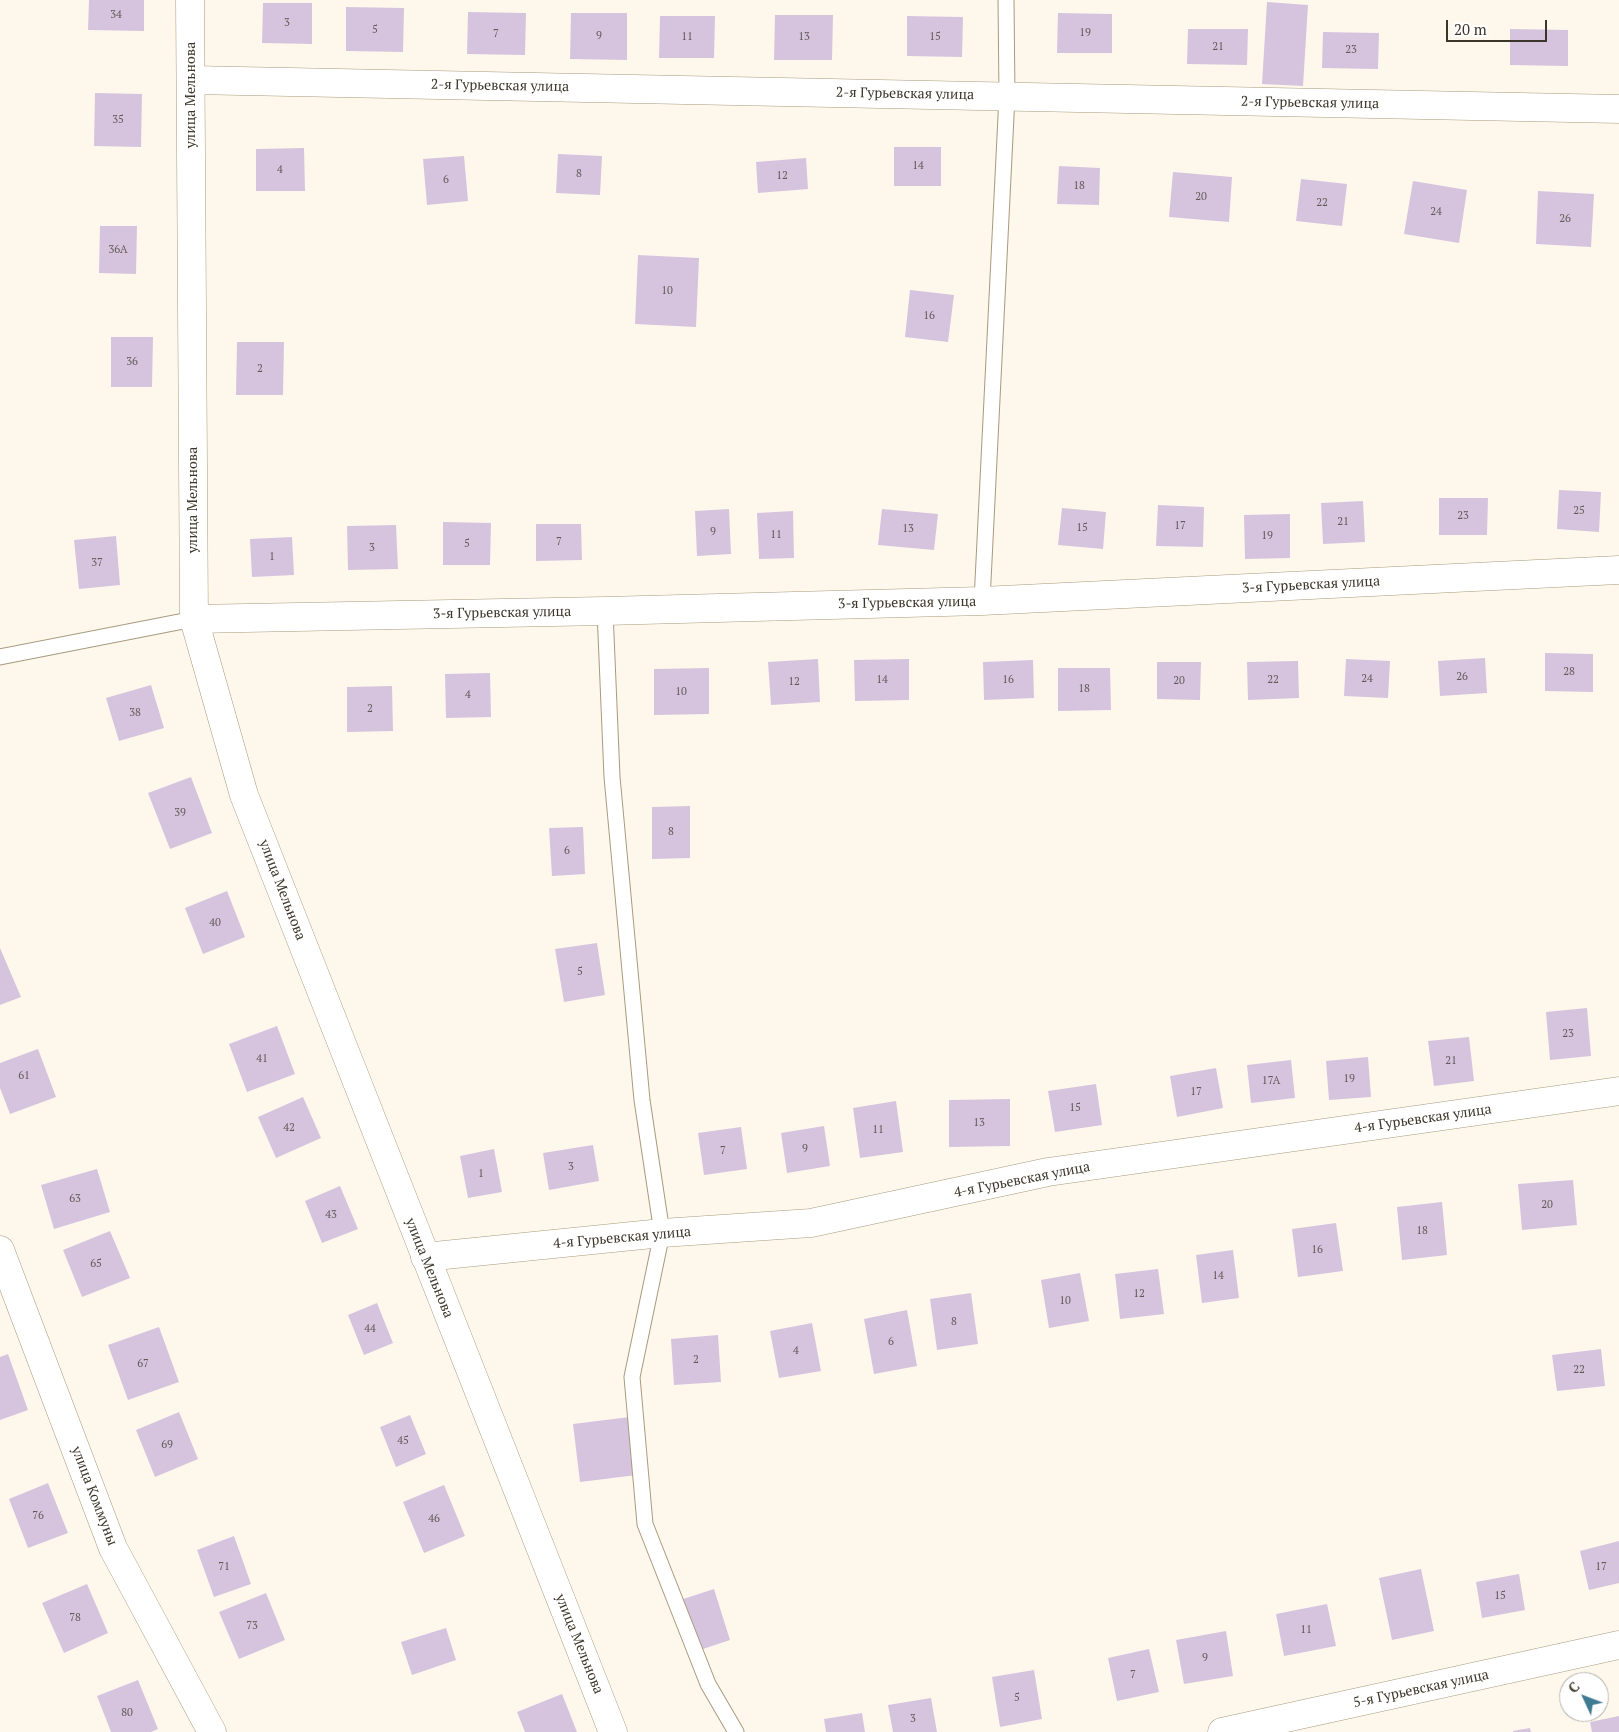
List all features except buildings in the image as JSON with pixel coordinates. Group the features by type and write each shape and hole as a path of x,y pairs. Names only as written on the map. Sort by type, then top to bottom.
{"street":[{"name":"улица Мельнова","path":"190,0 194,619 244,795 613,1732"},
{"name":"2-я Гурьевская улица","path":"191,80 1619,109"},
{"name":"3-я Гурьевская улица","path":"194,619 982,601 1619,570"},
{"name":"4-я Гурьевская улица","path":"425,1257 662,1233 811,1223 1048,1172 1619,1091"},
{"name":"улица Коммуны","path":"0,1250 113,1548 212,1732"},
{"name":"5-я Гурьевская улица","path":"1222,1732 1619,1645"}],"lane":[{"path":"982,601 1007,96 1006,0"},
{"path":"605,611 612,777 642,1100 662,1233 632,1377 645,1524 708,1684 736,1732"},
{"path":"0,657 194,619"}]}
